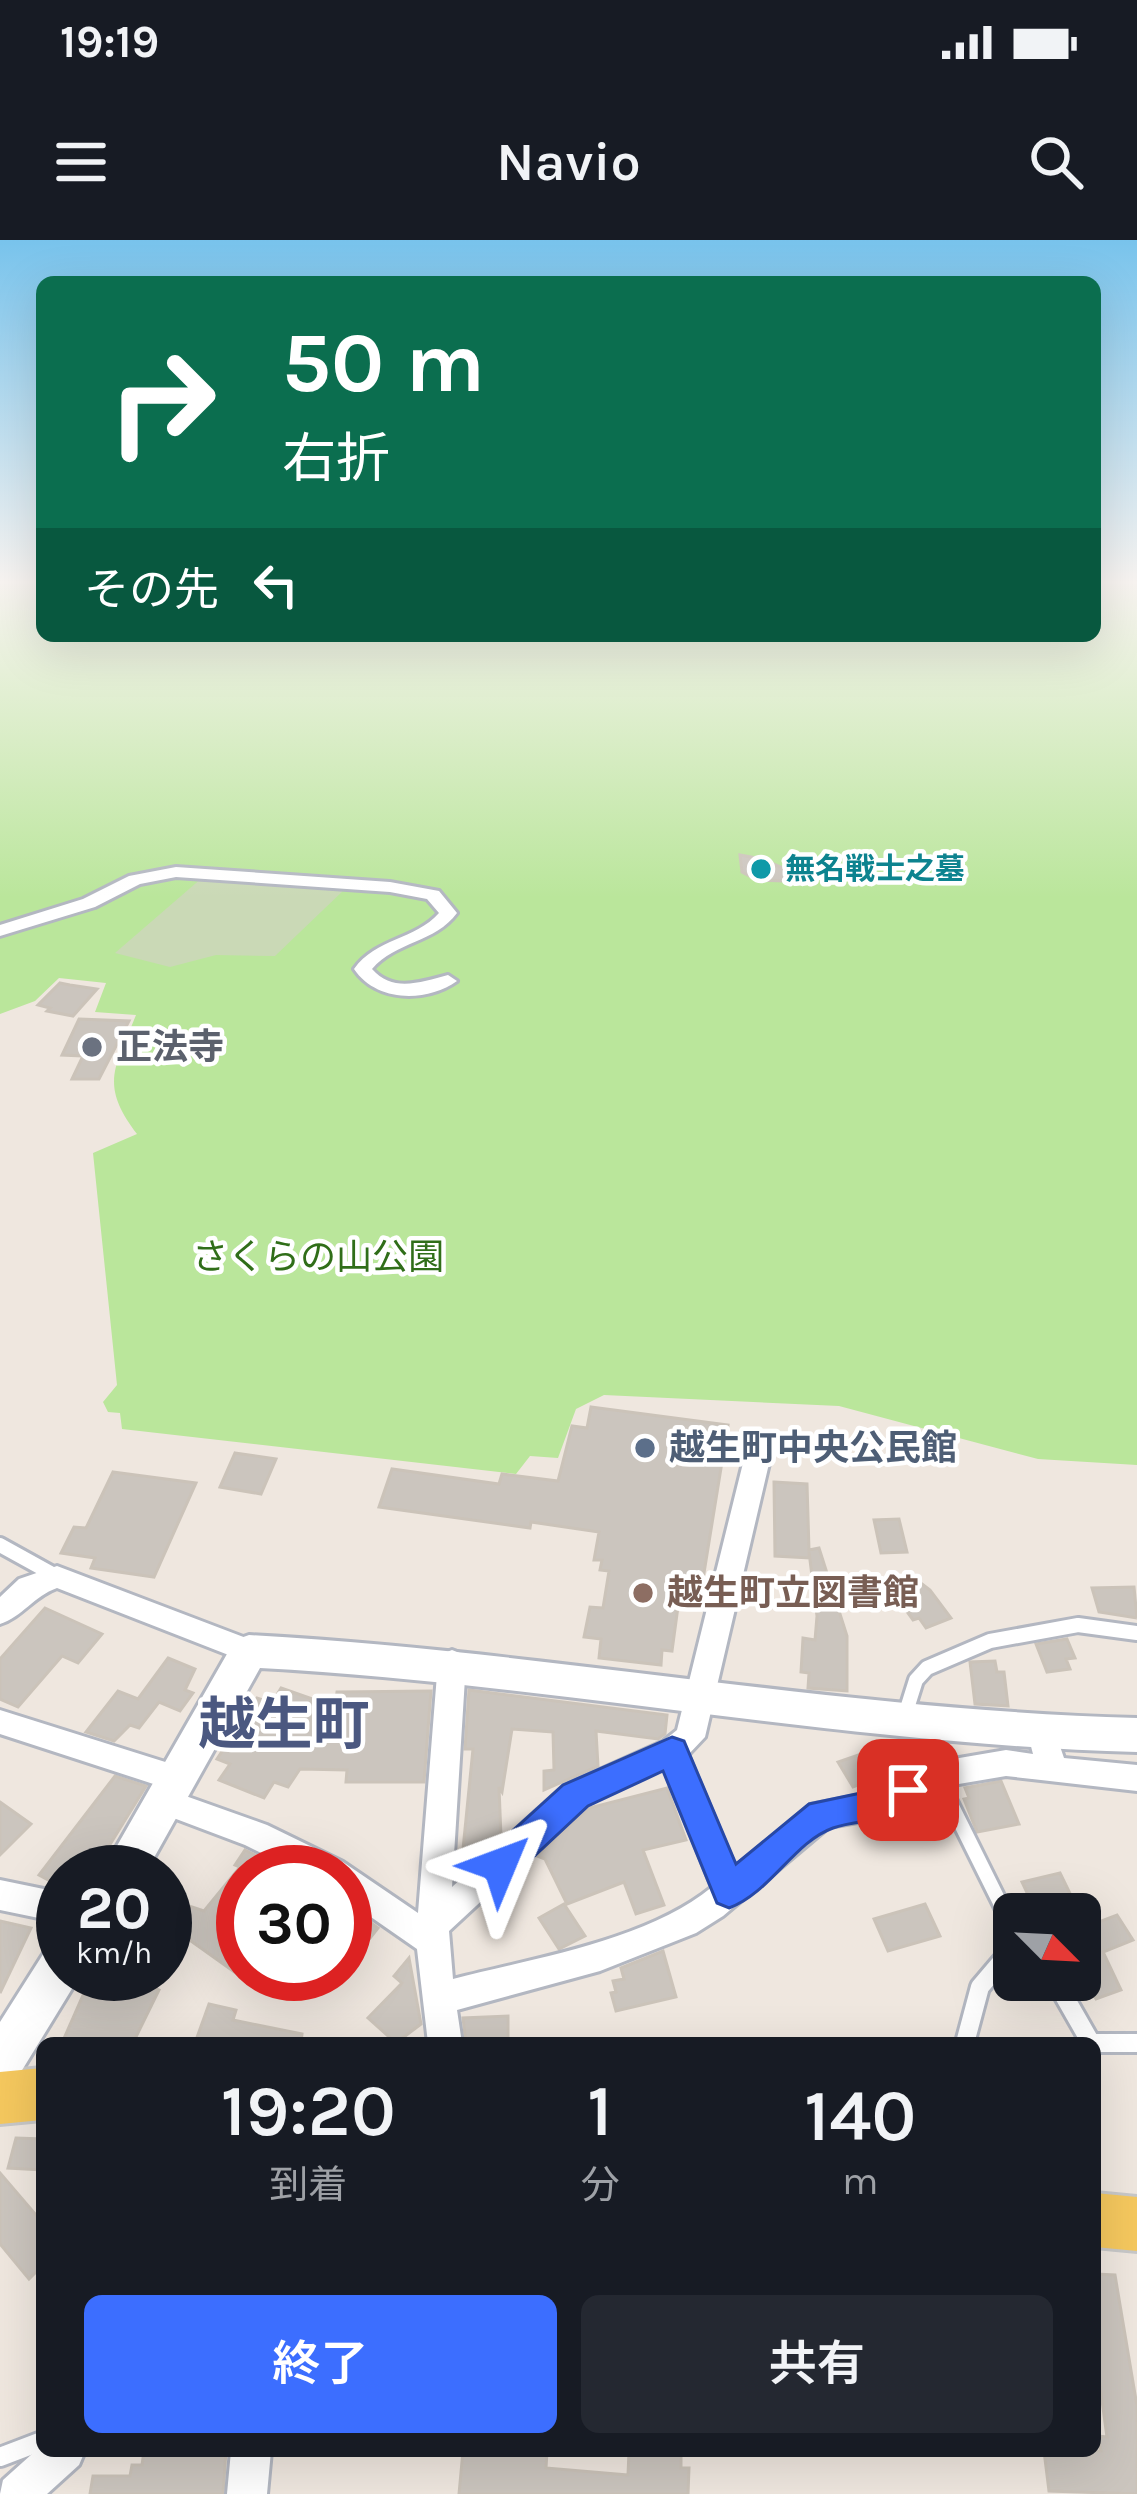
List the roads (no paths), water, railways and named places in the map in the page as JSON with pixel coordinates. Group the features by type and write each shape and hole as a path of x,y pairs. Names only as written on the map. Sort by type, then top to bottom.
{"main road":[{"path":"0,2098 36,2095"},
{"path":"1101,2221 1137,2224"}],"street":[{"path":"0,931 89,903 135,880 176,872 390,887 433,895 448,913 435,929 369,957 363,969 367,977 397,990 448,981"},
{"path":"435,1931 575,1796 672,1751 690,1737 758,1455"},
{"path":"0,1613 29,1587 57,1577 249,1652 452,1662 903,1721 1048,1752 1137,1778"},
{"path":"139,1845 249,1652"},
{"path":"444,2037 435,1931 452,1662"},
{"path":"0,1722 172,1791 277,1845"},
{"path":"439,1999 600,1956 686,1922 821,1815 880,1804 936,1775 1137,1735"},
{"path":"672,1751 729,1892"},
{"path":"0,1895 36,1902"},
{"path":"372,1896 435,1931"},
{"path":"0,2064 39,2001"},
{"path":"17,2494 58,2457"},
{"path":"247,2494 250,2457"}],"lane":[{"path":"0,1545 57,1577"},
{"path":"903,1721 916,1680 927,1668 990,1641 1078,1624 1137,1634"},
{"path":"936,1775 995,1893"},
{"path":"967,2037 980,1987 993,1972"},
{"path":"1069,2001 1076,2027 1085,2037"},
{"path":"1101,2043 1137,2043"},
{"path":"0,2456 36,2443"}],"place":[{"name":"無名戦士之墓","path":"761,869"},
{"name":"正法寺","path":"92,1047"},
{"name":"越生町中央公民館","path":"645,1448"},
{"name":"越生町立図書館","path":"643,1593"}],"district":[{"name":"越生町","path":"284,1725"}],"park label":[{"name":"さくらの山公園","path":"318,1257"}]}
